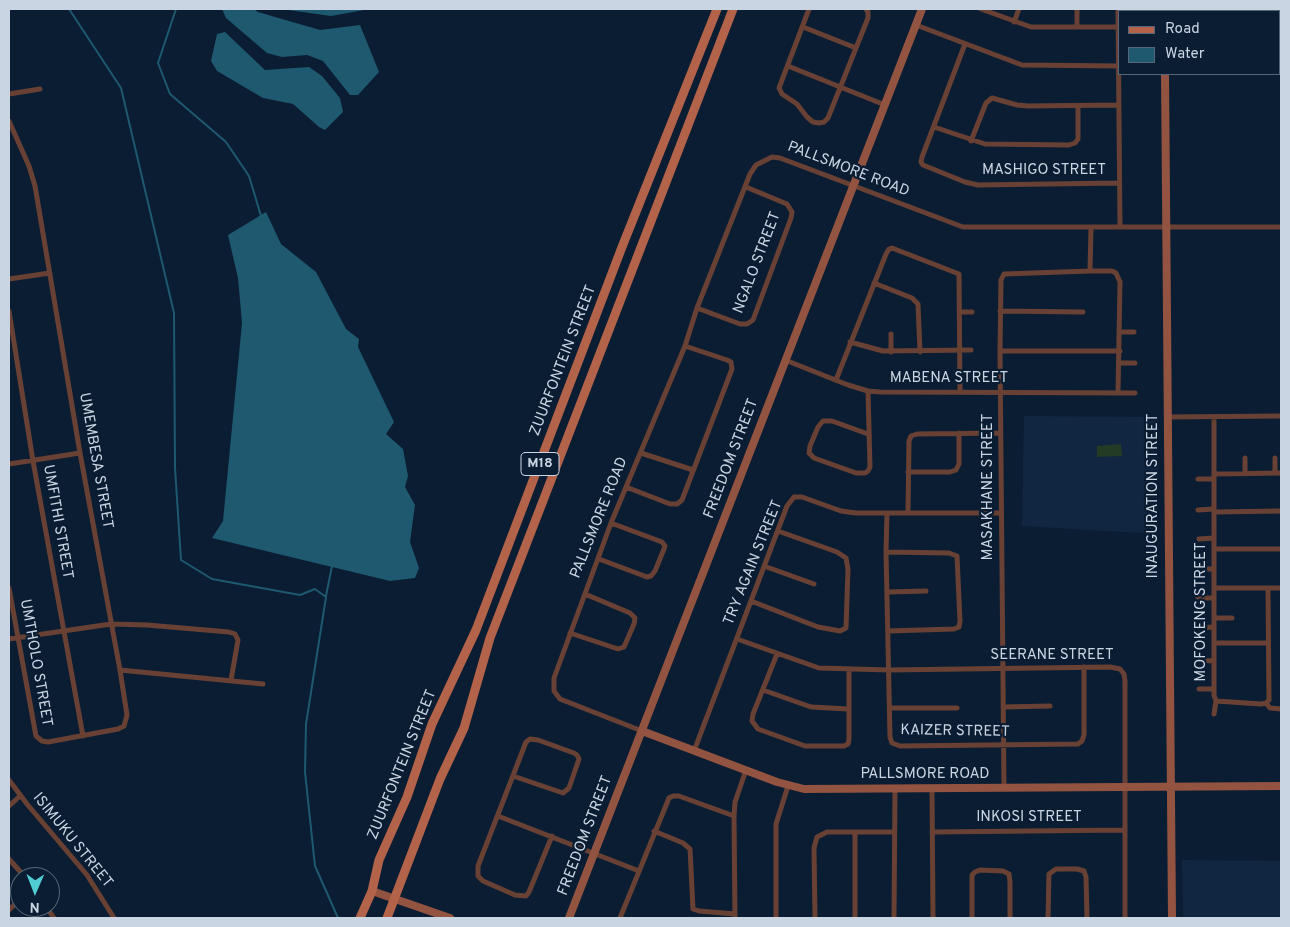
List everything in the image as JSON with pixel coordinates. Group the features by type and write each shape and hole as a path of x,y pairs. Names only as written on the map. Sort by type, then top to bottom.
{"main road":[{"name":"ZUURFONTEIN STREET","path":"360,918 372,891 379,860 407,797 432,724 476,630 622,247 717,9"},
{"name":"ZUURFONTEIN STREET","path":"387,918 440,779 466,722 490,638 733,9"}],"street":[{"path":"809,9 779,88 781,93 794,101 813,122 822,123 827,120 868,18 866,9"},
{"name":"FREEDOM STREET","path":"569,918 922,9"},
{"path":"981,9 1014,22 1034,27 1118,27"},
{"path":"1014,22 1019,9"},
{"path":"1077,9 1077,27"},
{"path":"1118,9 1120,227"},
{"path":"916,25 1026,66 1118,66"},
{"path":"803,27 856,48"},
{"name":"MASHIGO STREET","path":"965,44 921,162 927,168 978,185 1119,183"},
{"path":"788,66 885,104"},
{"name":"INAUGURATION STREET","path":"1165,75 1172,918"},
{"path":"9,94 40,89"},
{"path":"971,141 986,103 992,98 1021,106 1118,105"},
{"path":"934,127 971,141 985,144 1069,145 1075,143 1078,139 1078,106"},
{"name":"UMEMBESA STREET","path":"9,121 29,166 35,186 127,715 126,724 118,729 48,742 42,741"},
{"name":"PALLSMORE ROAD","path":"1281,226 963,227 780,158 772,157 760,162 753,168 697,308 685,346 611,523 570,632 554,678 553,688 556,694 564,700 788,786 812,789 1281,786"},
{"name":"NGALO STREET","path":"697,308 740,324 747,324 752,320 792,212 787,204 746,188"},
{"path":"1090,271 1091,227"},
{"path":"836,380 886,254 889,249 895,249 959,274 960,391"},
{"name":"MASAKHANE STREET","path":"1004,788 1000,433 1001,280 1004,274 1112,271 1118,276 1120,282 1120,332"},
{"path":"9,279 50,273"},
{"path":"874,283 912,298 918,304 920,352"},
{"name":"UMFITHI STREET","path":"9,311 33,460 83,736"},
{"path":"960,312 972,312"},
{"path":"1000,312 1083,312"},
{"path":"1118,392 1120,332 1134,332"},
{"path":"891,334 891,352"},
{"path":"850,342 876,350 891,352 970,350"},
{"path":"626,486 670,504 677,504 682,500 732,366 731,362 727,360 685,346"},
{"path":"1000,351 1120,351"},
{"name":"MABENA STREET","path":"785,360 868,391 1136,393"},
{"path":"1120,363 1135,363"},
{"path":"868,391 870,467 865,473 856,473 814,458 809,453 818,427 823,421 832,421 868,434"},
{"path":"1167,417 1281,416"},
{"name":"MOFOKENG STREET","path":"1214,417 1214,689 1216,701 1266,703"},
{"path":"908,472 950,472 956,470 959,464 959,433"},
{"path":"908,513 908,441 911,436 917,434 1000,433"},
{"path":"9,464 80,453"},
{"path":"641,453 693,470"},
{"path":"1245,458 1245,474"},
{"path":"1198,479 1214,476 1278,473 1275,458"},
{"name":"TRY AGAIN STREET","path":"694,751 789,503 798,496 848,512 1001,513"},
{"path":"1198,510 1281,512"},
{"name":"KAIZER STREET","path":"887,513 886,552 890,739 892,743 897,746 1078,744 1082,741 1084,735 1084,667"},
{"path":"598,559 647,577 653,574 664,549 665,546 662,542 611,523"},
{"path":"751,601 818,628 840,631 846,628 848,569 846,558 837,552 778,531"},
{"path":"1199,539 1214,538"},
{"path":"1214,549 1281,549"},
{"path":"886,552 949,553 957,556 960,622 959,627 954,629 888,631"},
{"path":"764,566 814,584"},
{"path":"1199,570 1214,569"},
{"name":"UMTHOLO STREET","path":"9,588 34,729 36,736 42,741"},
{"path":"1214,588 1281,588"},
{"path":"1268,588 1269,697 1266,703 1270,708 1281,709"},
{"path":"888,592 926,591"},
{"path":"570,632 618,649 624,647 634,624 635,618 630,613 584,594"},
{"path":"1198,598 1214,598"},
{"path":"1214,618 1232,618"},
{"path":"9,639 111,624 147,625 233,633 238,640 231,680"},
{"path":"1198,628 1214,627"},
{"name":"SEERANE STREET","path":"737,639 819,668 889,670 1114,667 1120,669 1124,674 1125,918"},
{"path":"1214,643 1268,643"},
{"path":"776,654 753,714 753,725 758,729 805,746 846,745 849,739 849,670"},
{"path":"1198,660 1214,661"},
{"path":"120,670 263,684"},
{"path":"1200,689 1214,689"},
{"path":"763,690 811,707 848,709"},
{"path":"1214,714 1216,701"},
{"path":"1003,707 1050,706"},
{"path":"890,708 957,708"},
{"path":"513,776 563,793 569,788 579,759 578,755 538,740 530,739 525,744 478,866 478,876 483,881 516,895 523,896 529,892 552,836"},
{"path":"654,831 683,843 690,849 693,909 735,916 734,816 737,796 746,770"},
{"name":"ISIMUKU STREET","path":"9,780 20,796 87,875 114,918"},
{"path":"776,918 776,824 788,786"},
{"path":"932,788 933,918"},
{"path":"894,918 895,789"},
{"path":"9,806 20,796"},
{"path":"620,918 665,804 670,796 679,796 734,816"},
{"path":"498,816 639,871"},
{"name":"INKOSI STREET","path":"933,832 1125,830"},
{"path":"854,832 855,918"},
{"path":"815,918 815,840 822,833 894,832"},
{"path":"1048,918 1048,880 1052,870 1077,869 1085,873 1087,880 1087,918"},
{"path":"972,918 972,874 978,871 1000,870 1008,872 1010,876 1010,918"},
{"path":"372,891 450,918"}],"shaded area":[{"path":"1024,416 1158,417 1158,534 1022,526"},
{"path":"1182,860 1281,861 1281,918 1183,918"}],"green space":[{"path":"1121,444 1122,456 1097,457 1097,446"}],"water":[{"path":"222,9 254,9 258,12 320,30 360,25 379,72 358,95 350,95 323,61 307,55 282,57 267,53 226,18"},
{"path":"281,9 370,9 331,16"},
{"path":"225,32 265,70 309,67 322,76 340,98 343,112 325,130 293,104 263,98 217,71 211,61 217,34"},
{"path":"266,212 281,244 316,272 346,329 359,339 358,347 394,422 386,434 403,449 408,476 405,487 415,505 410,542 419,568 415,578 390,581 212,538 223,521 242,323 238,278 228,235"}],"waterway":[{"path":"69,9 121,88 174,313 175,468 181,560 212,579 300,595 315,589 326,597 306,724 305,772 315,866 338,918"},
{"path":"176,9 158,63 170,94 226,142 249,176 261,216"},
{"path":"326,596 332,566"}]}
